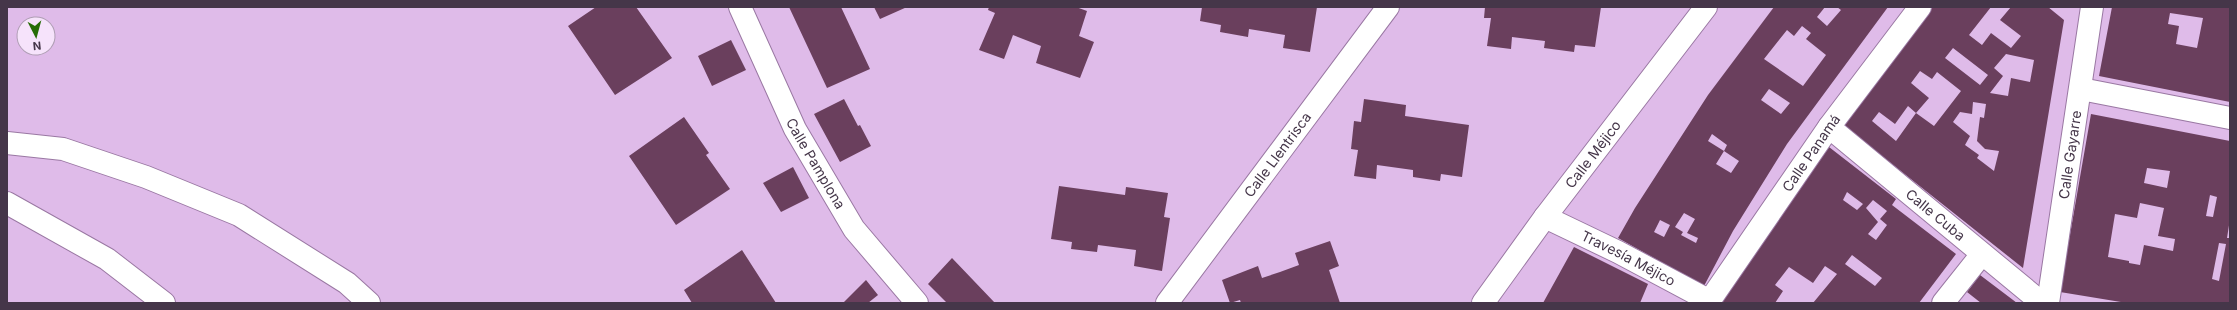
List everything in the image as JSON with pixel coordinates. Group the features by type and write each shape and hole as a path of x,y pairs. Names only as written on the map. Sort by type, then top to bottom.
{"street":[{"name":"Calle Pamplona","path":"740,7 795,129 854,229 917,303"},
{"name":"Calle Llentrisca","path":"1167,303 1388,7"},
{"name":"Calle Méjico","path":"1483,303 1545,217 1706,7"},
{"name":"Calle Panamá","path":"1709,302 1829,127 1920,7"},
{"name":"Calle Gayarre","path":"2048,303 2092,7"},
{"path":"2081,89 2230,118"},
{"name":"Calle Cuba","path":"1829,127 2042,303"},
{"path":"7,143 63,149 146,177 239,215 347,283 370,303"},
{"path":"7,203 107,259 164,303"},
{"name":"Travesía Méjico","path":"1545,217 1618,252 1709,302"},
{"path":"1943,303 1982,254"}],"building":[{"path":"596,7 636,7 672,58 615,95 568,26"},
{"path":"789,7 841,7 870,69 827,88"},
{"path":"874,7 907,7 880,19"},
{"path":"989,7 1076,7 1087,11 1079,36 1094,42 1080,78 1036,63 1041,46 1013,35 1004,59 979,50 995,13 988,10"},
{"path":"1202,7 1317,7 1310,52 1283,48 1285,35 1249,29 1248,37 1220,32 1221,25 1200,21"},
{"path":"1485,7 1601,7 1595,47 1575,45 1574,52 1544,48 1545,41 1512,37 1511,49 1487,46 1491,18 1484,18"},
{"path":"1774,7 1825,7 1817,17 1827,26 1841,10 1837,7 1888,7 1787,144 1733,231 1704,286 1618,238 1635,208 1708,95","holes":["1802,26 1811,33 1806,39 1826,55 1803,86 1764,59 1787,30 1794,36","1769,89 1790,103 1781,114 1761,100","1712,134 1727,145 1724,151 1708,141","1724,151 1739,161 1731,173 1716,164","1684,213 1695,219 1687,233 1698,238 1696,243 1681,235 1683,232 1675,227","1660,220 1670,225 1664,237 1654,232"]},
{"path":"1933,7 1991,7 1969,35 1982,45 1991,33 2011,48 2021,36 2000,20 2011,7 2048,7 2064,20 2023,268 1844,126","holes":["1953,48 1988,75 1980,85 1945,58","2006,54 2034,60 2030,82 2011,78 2008,96 1990,93 2003,76 1994,68","1920,71 1932,79 1937,72 1961,91 1934,126 1916,113 1929,98 1911,83","1973,102 1986,104 1984,118 1980,117 1977,141 1985,149 1999,151 1994,171 1977,158 1979,155 1965,145 1970,136 1953,122 1960,112 1972,114","1908,106 1916,113 1896,141 1872,121 1879,112 1895,124"]},
{"path":"2112,7 2230,7 2230,102 2099,76","holes":["2170,13 2203,18 2197,48 2176,44 2179,26 2168,24"]},
{"path":"731,40 746,70 712,86 698,56"},
{"path":"844,99 858,126 860,125 871,146 840,162 814,114"},
{"path":"1364,99 1406,105 1405,116 1469,125 1462,177 1441,174 1440,181 1413,177 1413,170 1377,165 1376,179 1354,176 1358,150 1351,149 1354,121 1361,122"},
{"path":"2091,114 2230,141 2230,219 2227,238 2230,238 2230,303 2127,303 2060,292","holes":["2147,168 2170,171 2167,188 2144,183","2210,195 2217,197 2213,217 2206,216","2140,203 2164,208 2158,236 2175,239 2173,251 2144,245 2140,265 2129,263 2129,261 2108,257 2115,214 2137,218","2219,243 2226,244 2219,281 2212,279"]},
{"path":"684,117 709,153 706,155 730,189 676,225 629,156"},
{"path":"1829,147 1896,199 1892,205 1956,254 1919,303 1813,303 1837,274 1825,266 1813,283 1789,267 1775,285 1783,291 1775,303 1718,303","holes":["1847,192 1863,204 1857,210 1843,200","1873,200 1887,211 1880,219 1887,225 1876,240 1868,234 1878,222 1866,208","1852,255 1882,278 1875,286 1845,264"]},
{"path":"793,167 809,198 781,212 763,183"},
{"path":"1059,186 1125,195 1126,187 1168,193 1164,217 1170,218 1162,271 1134,266 1136,250 1098,245 1097,252 1071,249 1072,242 1051,239"},
{"path":"1330,241 1339,266 1329,270 1340,303 1241,303 1240,300 1230,303 1222,280 1258,266 1262,278 1280,272 1299,265 1295,253"},
{"path":"1574,247 1648,284 1640,303 1543,303"},
{"path":"742,250 776,303 692,303 684,290"},
{"path":"952,258 995,303 947,303 928,284"},
{"path":"1980,275 2017,303 1981,303 1967,292"},
{"path":"866,280 878,295 868,303 843,303"}]}
